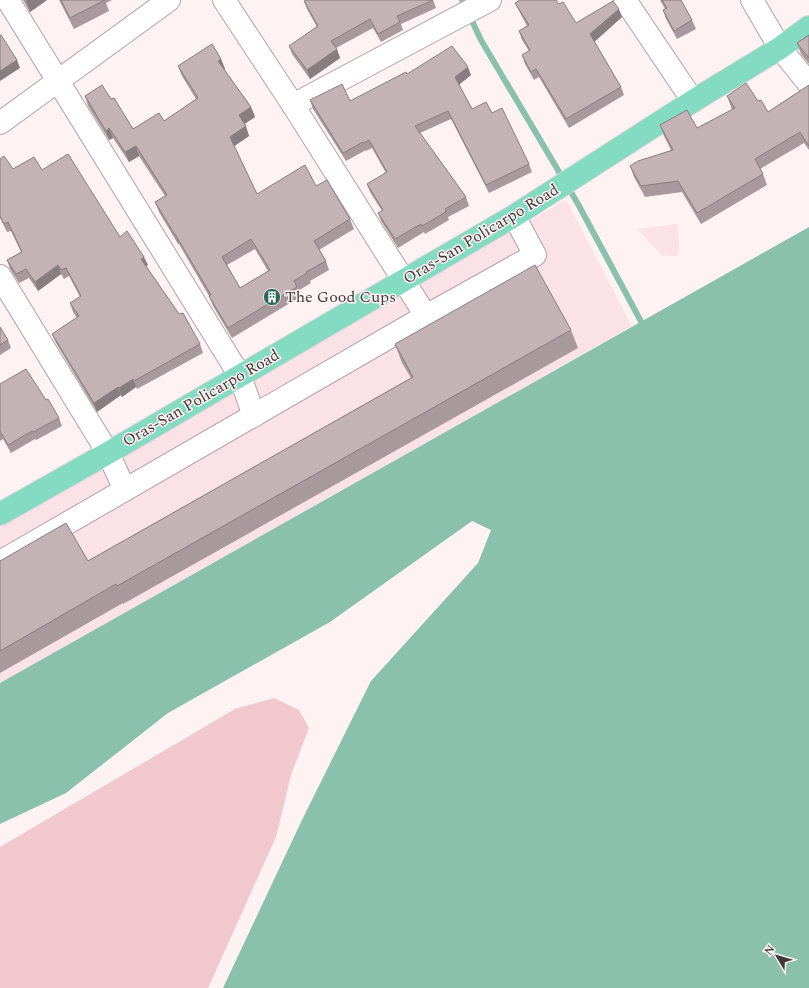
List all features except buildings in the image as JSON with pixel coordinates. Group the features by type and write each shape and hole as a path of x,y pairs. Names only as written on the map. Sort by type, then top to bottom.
{"main road":[{"name":"Oras-San Policarpo Road","path":"0,514 108,453 514,216 693,101 780,48 809,27"}],"street":[{"path":"8,0 240,376 254,416"},
{"path":"0,123 169,0"},
{"path":"224,0 405,280 426,316"},
{"path":"293,105 490,0"},
{"path":"625,0 693,101"},
{"path":"752,0 780,48 809,84"},
{"path":"0,562 426,316 535,255 514,216"},
{"path":"0,276 108,453 125,490"}],"shaded area":[{"path":"566,200 632,326 0,683 0,523"},
{"path":"678,224 679,250 677,256 662,255 637,229"},
{"path":"809,227 809,988 223,988 301,822 371,681 478,563 491,530 472,521 330,622 168,713 66,793 0,824 0,683"},
{"path":"274,698 299,710 309,728 291,775 276,837 208,988 0,988 0,847 235,709"}],"waterway":[{"path":"462,0 481,40 578,204 644,327"}],"place":[{"name":"The Good Cups","path":"272,297"}]}
